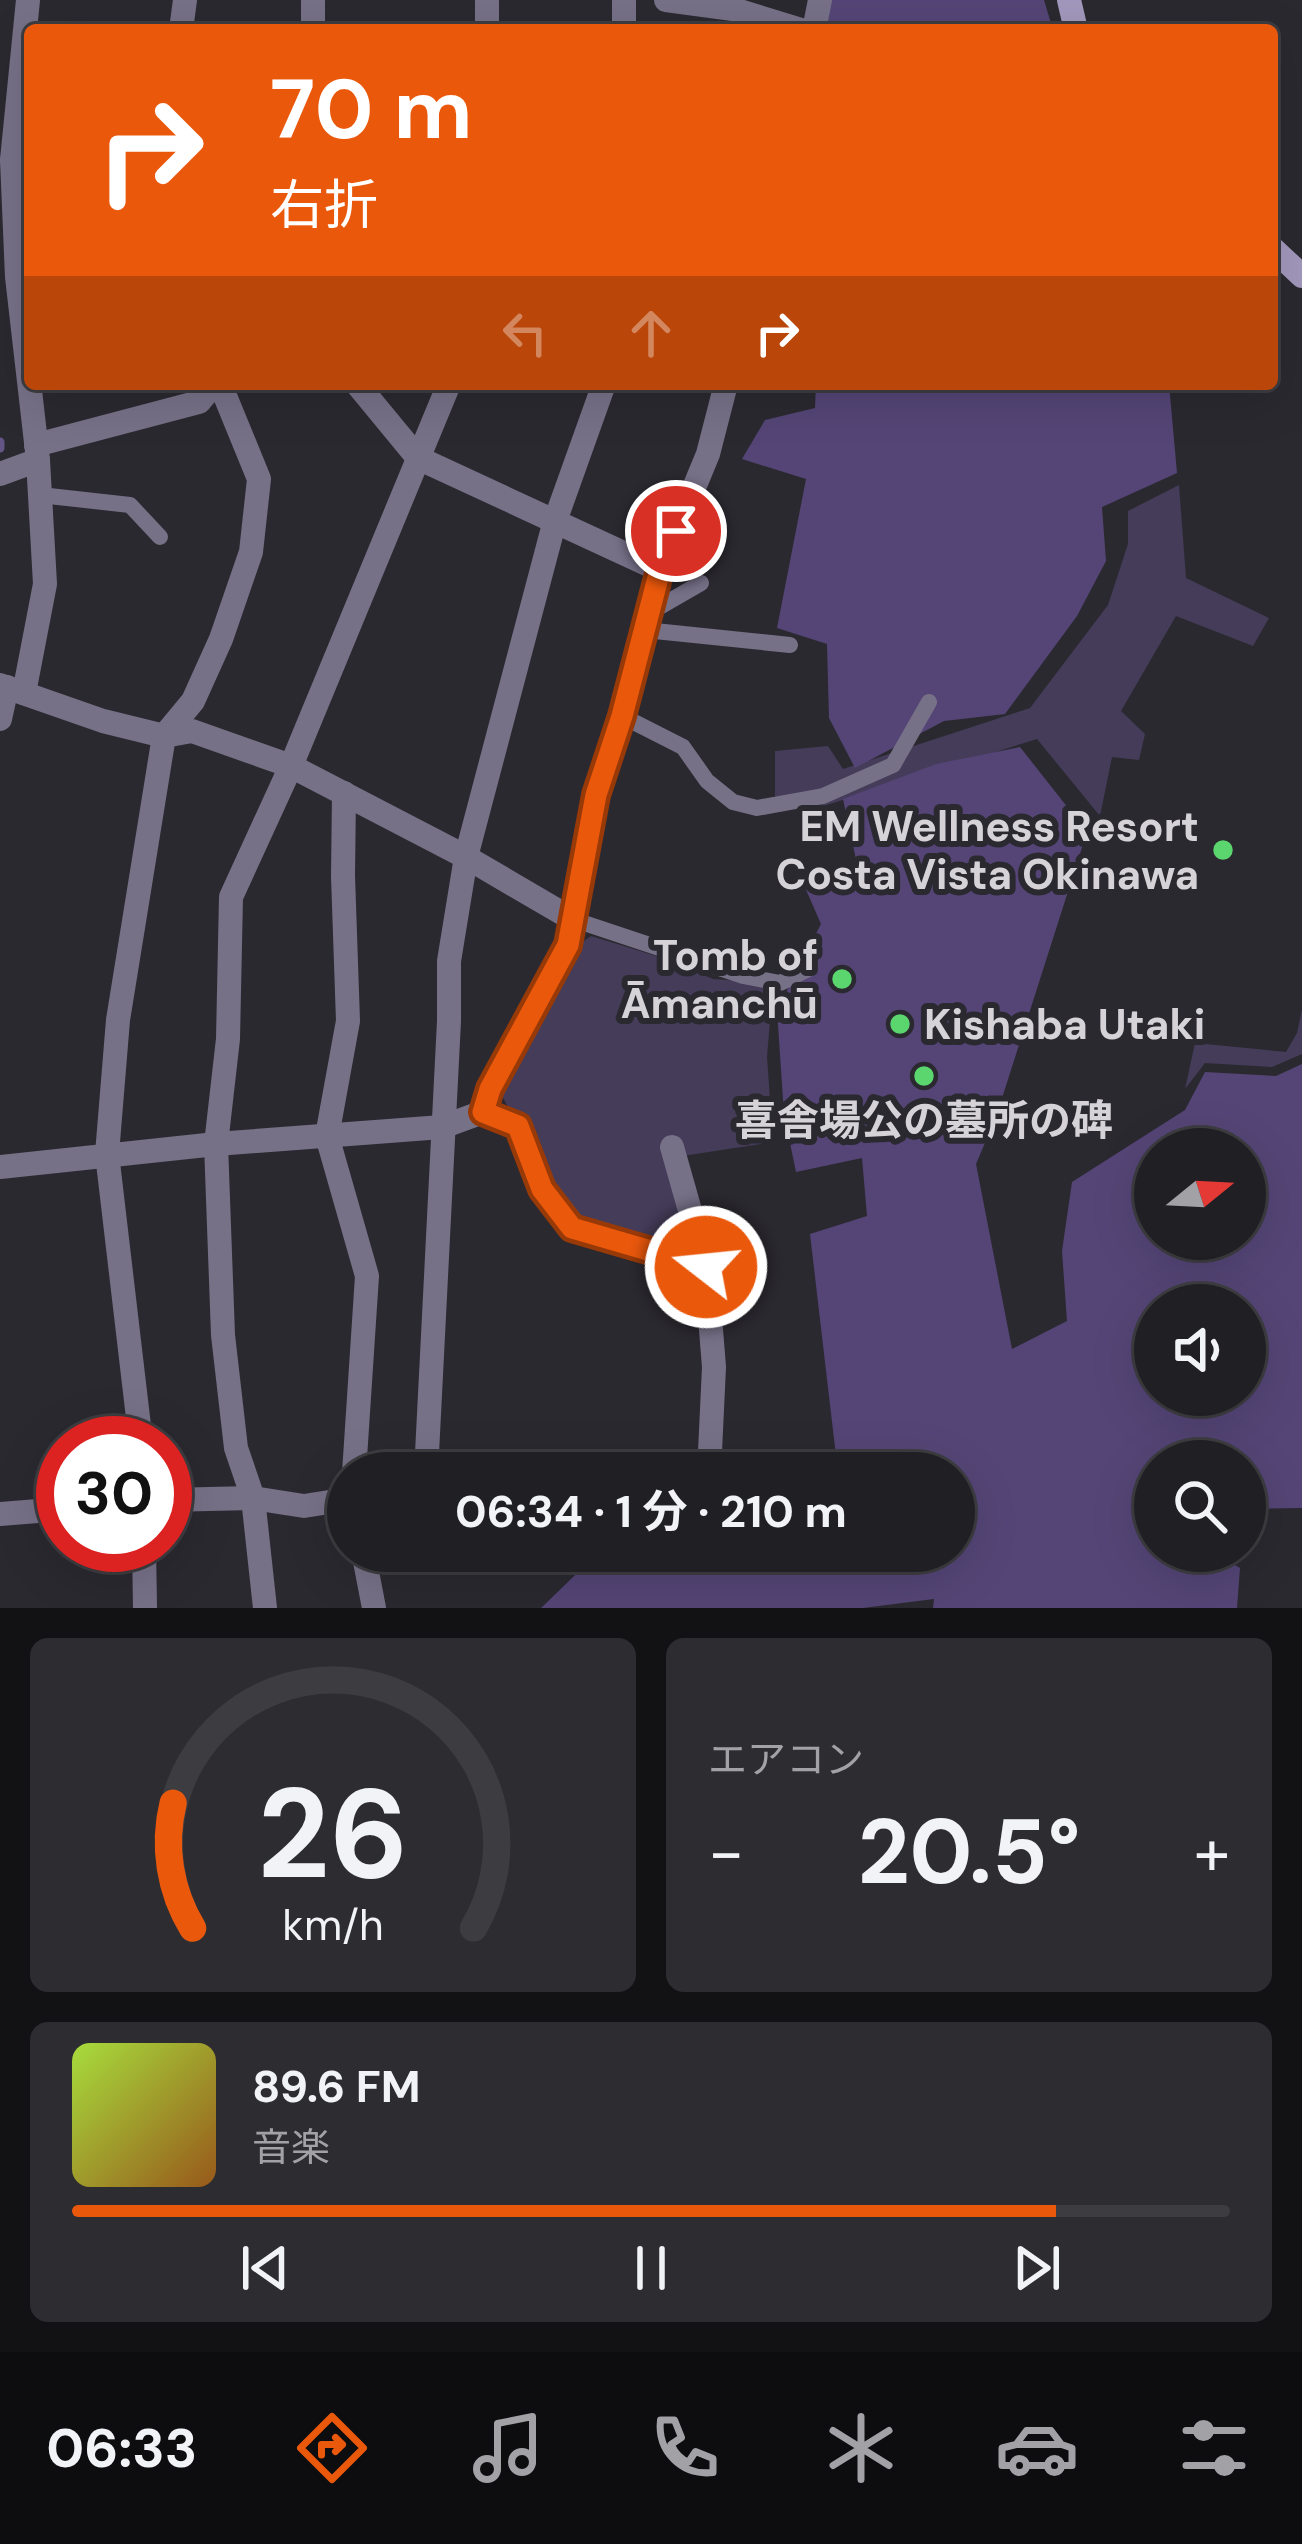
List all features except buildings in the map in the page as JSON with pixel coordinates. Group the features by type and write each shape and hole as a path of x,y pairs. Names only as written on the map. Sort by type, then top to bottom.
{"street":[{"path":"666,0 733,9 782,24"},
{"path":"24,41 9,275 24,370"},
{"path":"1278,254 1302,276"},
{"path":"0,719 45,584 37,453 27,390"},
{"path":"0,474 37,453 199,402 209,390"},
{"path":"138,1416 107,1154 121,1000 164,736 193,701 221,639 251,552 259,479 222,390"},
{"path":"362,390 418,458 660,570"},
{"path":"265,1608 253,1498 236,1448 223,1335 217,1144 228,1039 231,896 291,766 446,390"},
{"path":"427,1452 449,961 466,857 554,524 602,390"},
{"path":"483,1112 490,1089 568,945 596,795 660,570 708,454 724,390"},
{"path":"11,688 103,721 164,736 192,731 291,766 466,857 572,919"},
{"path":"344,794 348,1021 327,1136 367,1276 355,1452"},
{"path":"0,1167 442,1127 483,1112 518,1126 542,1189 572,1228 706,1267"},
{"path":"672,1147 706,1267 714,1367 710,1452"},
{"path":"192,1499 327,1502"},
{"path":"0,1514 36,1511"},
{"path":"144,1572 145,1608"},
{"path":"367,1572 374,1608"}],"lane":[{"path":"40,495 130,505 160,537"},
{"path":"647,621 701,583"},
{"path":"647,621 790,645"},
{"path":"622,716 683,747 706,781 733,802 757,808 823,796 893,765 928,701"},
{"path":"572,919 742,976 780,983 810,968"}],"shaded area":[{"path":"829,0 1044,0 1051,24 824,24"},
{"path":"816,390 1170,390 1177,473 1102,507 1106,561 1077,616 1005,714 944,721 855,768 829,718 827,644 777,628 806,479 742,459 765,420 815,408"},
{"path":"1179,485 1186,578 1269,618 1253,646 1176,616 1121,711 1145,734 1139,760 1112,757 1100,816 1037,739 814,809 775,796 775,751 828,746 843,769 1030,708 1108,605 1128,544 1128,511"},
{"path":"1020,747 1087,832 996,1117 976,1164 1012,1349 1067,1321 1062,1251 1072,1182 1134,1142 1134,1260 1266,1260 1266,1128 1157,1128 1185,1110 1205,1072 1276,1076 1302,1064 1302,1508 1266,1509 1266,1440 1134,1440 1134,1572 1240,1572 1237,1608 933,1608 934,1599 863,1608 541,1608 578,1572 975,1572 975,1452 836,1452 810,1234 867,1216 862,1158 796,1172 784,1114 777,1010 821,924 800,876 858,869 843,799 936,764"},
{"path":"591,936 713,979 773,983 767,1057 773,1142 676,1157 681,1244 576,1218 556,1192 502,1096 505,1081 578,945"},
{"path":"1302,1010 1302,1054 1272,1067 1205,1063 1185,1089 1195,1043 1286,1052"}],"waterway":[{"path":"0,442 0,448"}],"place":[{"name":"EM Wellness Resort Costa Vista Okinawa","path":"1223,850"},
{"name":"Tomb of Āmanchū","path":"842,979"},
{"name":"Kishaba Utaki","path":"900,1024"},
{"name":"喜舎場公の墓所の碑","path":"924,1076"}],"route":[{"path":"676,531 660,570 596,795 568,945 490,1089 483,1112 518,1126 542,1189 572,1228 706,1267"}]}
